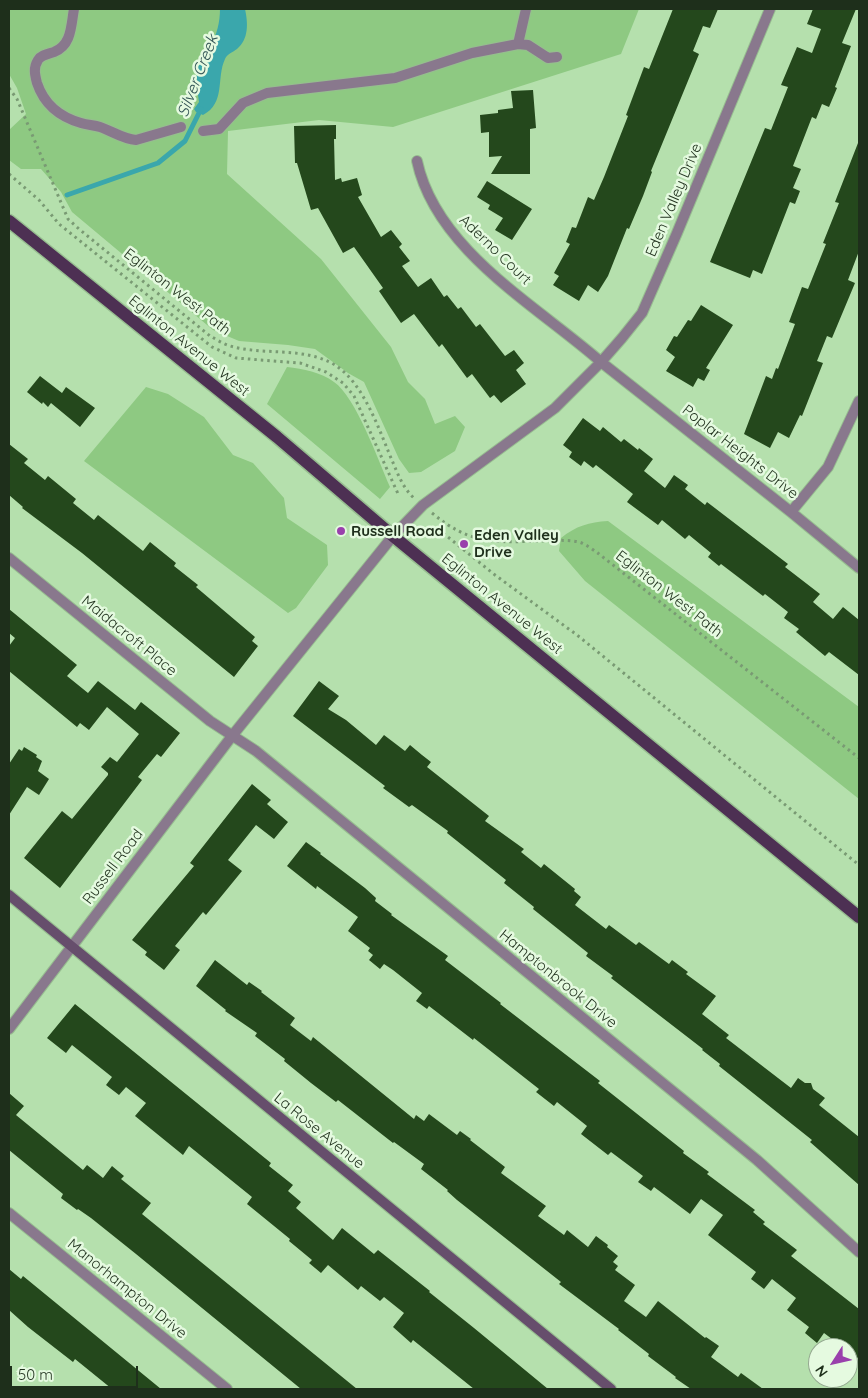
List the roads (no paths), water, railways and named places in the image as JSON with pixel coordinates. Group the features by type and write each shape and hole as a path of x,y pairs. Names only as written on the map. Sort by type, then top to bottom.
{"main road":[{"name":"Eglinton Avenue West","path":"9,220 276,437 393,536 859,917"}],"street":[{"path":"74,9 68,38 63,46 59,50 38,59 35,68 34,74 46,100 56,111 65,117 130,139 136,140 181,127"},
{"path":"518,44 526,9"},
{"name":"Eden Valley Drive","path":"393,536 423,505 555,408 601,362 642,313 770,9"},
{"path":"203,131 219,129 243,103 260,95 395,78 472,53 518,44 528,45 548,58 556,57"},
{"name":"Aderno Court","path":"417,161 420,176 434,206 464,245 501,281 601,362"},
{"name":"Poplar Heights Drive","path":"601,362 859,568"},
{"path":"791,512 828,467 859,400"},
{"name":"Russell Road","path":"9,1029 232,736 393,536"},
{"name":"Maidacroft Place","path":"9,558 210,721 232,736"},
{"name":"Hamptonbrook Drive","path":"232,736 256,751 756,1160 859,1252"},
{"name":"La Rose Avenue","path":"9,895 611,1389"},
{"name":"Manorhampton Drive","path":"9,1213 227,1389"}],"water":[{"path":"220,9 245,9 247,30 241,45 225,59 222,66 218,97 210,110 203,115 194,109 199,102 197,70 216,33"}],"waterway":[{"name":"Silver Creek","path":"67,195 158,163 185,141 201,109"}],"place":[{"name":"Russell Road","path":"341,531"},
{"name":"Eden Valley Drive","path":"464,544"}]}
